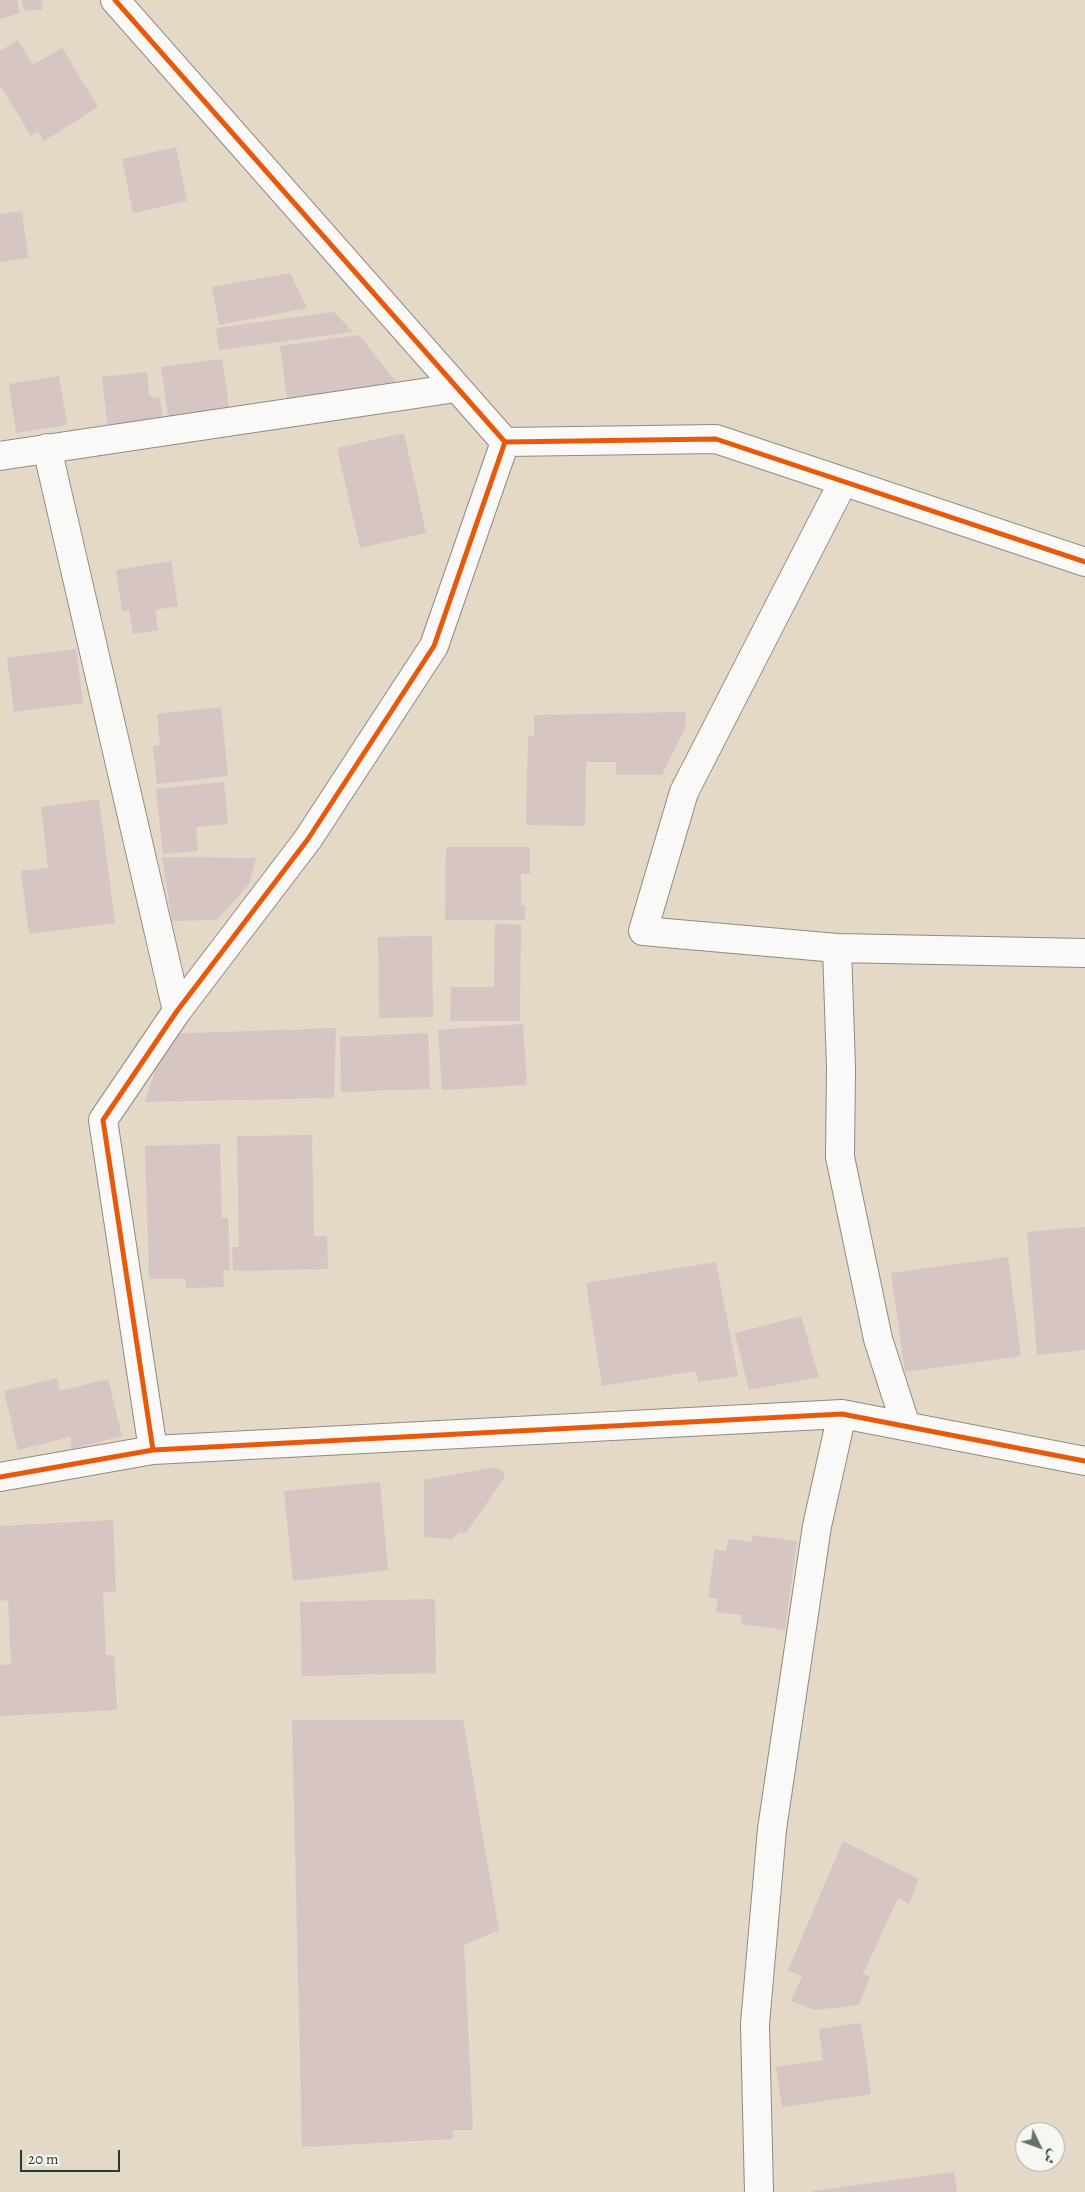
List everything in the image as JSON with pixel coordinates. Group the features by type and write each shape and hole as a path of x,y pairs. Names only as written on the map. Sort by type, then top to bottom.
{"street":[{"path":"115,0 505,442 716,439 1085,562"},
{"path":"0,456 456,388"},
{"path":"153,1450 103,1120 177,1011 308,839 434,646 505,442"},
{"path":"47,448 177,1011"},
{"path":"844,482 684,792 643,931 837,948 1085,953"},
{"path":"837,948 841,1068 840,1157 878,1339 906,1426"},
{"path":"759,2192 755,2024 772,1829 817,1526 842,1414"},
{"path":"0,1477 153,1450 842,1414 1085,1461"}],"building":[{"path":"0,0 17,0 20,13 0,19"},
{"path":"22,0 41,0 43,9 24,11"},
{"path":"18,40 33,65 62,48 98,107 44,141 38,131 31,136 0,85 0,51"},
{"path":"176,147 187,201 133,213 122,159"},
{"path":"22,211 28,258 0,262 0,214"},
{"path":"290,273 307,308 219,325 212,287"},
{"path":"334,312 353,332 219,350 216,328"},
{"path":"359,335 397,383 287,398 280,346"},
{"path":"222,359 230,414 169,423 161,367"},
{"path":"147,372 149,396 160,398 163,423 108,429 102,377"},
{"path":"59,376 67,425 16,433 9,384"},
{"path":"404,433 426,533 360,548 337,448"},
{"path":"171,561 178,606 155,610 158,630 133,634 129,610 122,611 116,570"},
{"path":"76,649 83,703 14,712 7,658"},
{"path":"221,707 228,776 157,784 153,746 160,745 157,714"},
{"path":"686,712 685,728 662,775 616,775 616,762 586,762 585,826 526,825 528,736 534,736 534,715"},
{"path":"224,782 228,824 196,827 198,851 163,854 156,789"},
{"path":"99,799 115,923 29,934 21,871 48,868 41,807"},
{"path":"446,847 530,847 530,874 521,874 521,905 525,905 525,920 445,920"},
{"path":"162,857 256,858 249,884 217,920 172,921"},
{"path":"495,924 521,925 520,1021 450,1021 451,987 494,987"},
{"path":"432,936 433,1017 379,1018 378,937"},
{"path":"523,1024 527,1085 442,1090 438,1030"},
{"path":"336,1028 334,1098 145,1102 167,1034"},
{"path":"428,1033 430,1089 341,1092 340,1037"},
{"path":"312,1135 314,1236 327,1236 328,1269 233,1271 232,1247 239,1247 237,1136"},
{"path":"220,1144 222,1218 228,1218 230,1270 223,1270 224,1287 186,1288 186,1279 149,1279 145,1146"},
{"path":"1085,1227 1085,1350 1037,1355 1027,1232"},
{"path":"1008,1257 1021,1356 905,1372 891,1273"},
{"path":"716,1262 738,1376 698,1382 696,1371 602,1386 586,1283"},
{"path":"801,1316 819,1377 749,1390 735,1333"},
{"path":"57,1378 60,1391 108,1379 122,1436 72,1449 70,1437 18,1450 4,1391"},
{"path":"496,1467 504,1472 504,1478 466,1533 460,1532 451,1539 424,1537 424,1480"},
{"path":"380,1482 388,1570 293,1581 284,1491"},
{"path":"113,1520 116,1591 103,1592 106,1655 114,1655 117,1710 0,1716 0,1665 11,1664 8,1600 0,1601 0,1526"},
{"path":"752,1535 797,1541 785,1630 741,1624 742,1615 716,1612 718,1599 708,1597 715,1549 726,1551 728,1539 752,1542"},
{"path":"435,1599 436,1673 302,1676 300,1602"},
{"path":"292,1720 463,1720 499,1930 464,1945 473,2130 453,2130 453,2139 302,2147"},
{"path":"843,1841 919,1879 909,1904 898,1898 863,1974 870,1977 859,2005 815,2010 791,2001 802,1976 788,1970"},
{"path":"861,2023 871,2094 782,2107 776,2067 823,2060 819,2029"},
{"path":"954,2172 957,2192 812,2192 812,2191"}],"cycle path":[{"path":"115,0 505,442 716,439 1085,562"},
{"path":"153,1450 103,1120 177,1011 308,839 434,646 505,442"},
{"path":"0,1477 153,1450 842,1414 1085,1461"}]}
